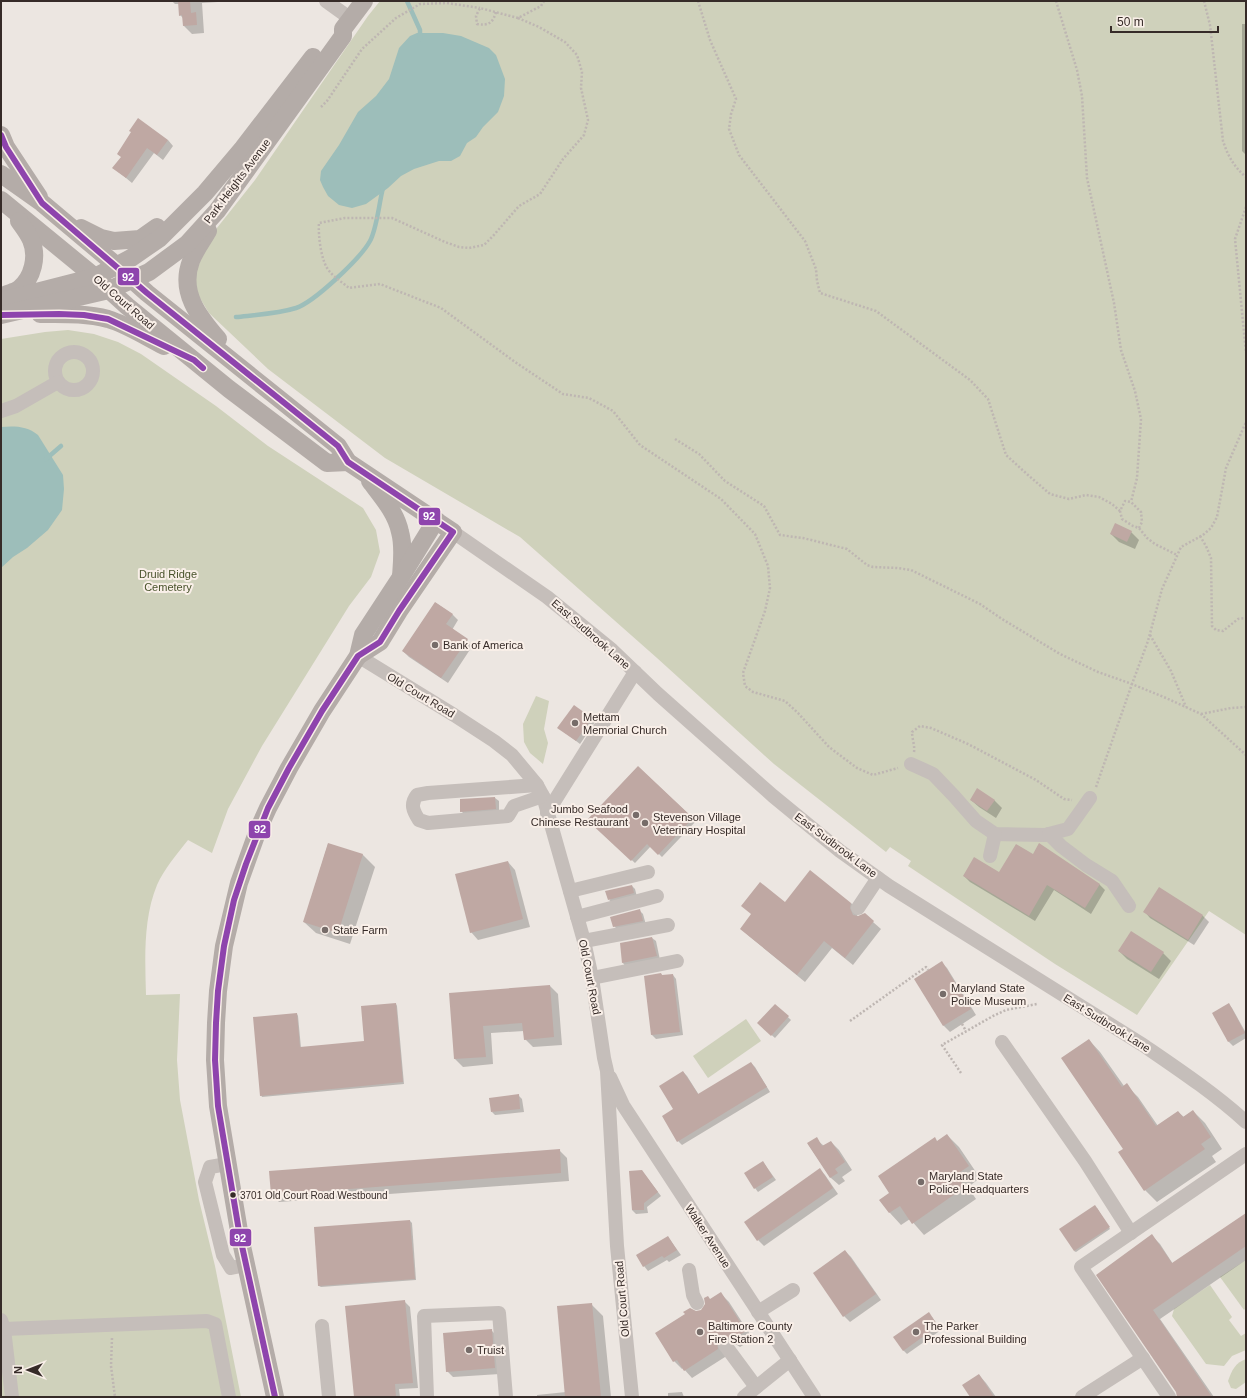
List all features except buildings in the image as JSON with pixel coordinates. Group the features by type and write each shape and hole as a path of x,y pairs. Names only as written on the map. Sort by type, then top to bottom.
{"main road":[{"name":"Park Heights Avenue","path":"2,307 109,290 149,272 187,244 217,211 343,36 347,24 364,1"},
{"name":"Park Heights Avenue","path":"2,307 95,277 117,266 160,238 192,206 243,148 334,30 347,24"},
{"path":"1,135 6,147 42,203"},
{"name":"Old Court Road","path":"1,174 42,203 132,280 338,446 348,462 453,532"},
{"path":"2,307 27,279 34,267 34,253 31,240 6,204"},
{"name":"Old Court Road","path":"6,204 229,389 328,463 348,462"},
{"path":"61,219 101,238 114,241 140,239 184,206 192,206"},
{"path":"217,211 216,217 191,261 188,275 189,290 192,302 201,320 240,364 240,368"},
{"path":"2,307 59,314 84,315 108,320 125,326 194,360"},
{"path":"363,472 392,512 399,526 402,538 401,577"},
{"path":"275,1397 246,1265 218,1106 215,1060 218,991 224,946 234,900 246,864 268,808 322,711 358,656 363,635 436,520"},
{"path":"358,656 380,642 399,611 453,532"}],"street":[{"path":"326,1 347,24"},
{"path":"1,411 16,406 58,382"},
{"name":"East Sudbrook Lane","path":"453,532 547,597 612,650 778,800 840,851 878,878 1182,1071 1246,1122"},
{"name":"Old Court Road","path":"358,656 494,741 512,755 540,790 584,941 592,978 607,1072 617,1246 632,1397"},
{"path":"547,813 635,672"},
{"path":"911,764 933,774 976,821 995,834 1049,834 1068,829 1090,798"},
{"path":"540,790 514,806 508,816 428,823 419,820 412,805 413,800 417,795 428,793 540,790"},
{"path":"990,856 995,834"},
{"path":"1049,834 1061,846 1086,865 1112,881 1129,906"},
{"path":"570,891 648,872"},
{"path":"858,908 878,878"},
{"path":"577,917 657,896"},
{"path":"584,941 668,925"},
{"path":"592,978 677,961"},
{"path":"1002,1042 1085,1161 1131,1233"},
{"name":"Walker Avenue","path":"607,1072 623,1105 814,1397"},
{"path":"1169,1397 1081,1267 1246,1154"},
{"path":"227,1164 210,1167 205,1182 223,1255 231,1268 246,1265"},
{"path":"689,1270 693,1295 697,1303"},
{"path":"758,1312 793,1290"},
{"path":"427,1397 424,1316 498,1313 506,1397"},
{"path":"8,1388 3,1325 207,1321 215,1324 229,1397"},
{"path":"322,1326 329,1397"},
{"path":"725,1344 756,1387"},
{"path":"1082,1397 1142,1358"},
{"path":"744,1397 790,1360"}],"path":[{"path":"518,18 541,6 544,1"},
{"path":"698,1 710,40 736,99 731,114 729,129 739,155 805,241 816,269 820,293 876,311 970,380 988,399 1006,455 1050,494 1068,500 1086,495 1099,497 1112,504 1120,511 1122,519 1139,528 1146,538 1178,555"},
{"path":"1056,1 1082,96 1087,178 1114,303 1121,350 1135,391 1141,419 1137,478 1131,502"},
{"path":"1204,1 1210,25 1223,141 1229,157 1238,170 1246,177"},
{"path":"321,107 327,101 362,49 396,18 420,4 447,3 480,8 518,18 539,27 565,42 577,55 582,72 581,88 588,120 584,135 562,159 540,194 520,206 484,244 469,248 459,247 392,218 345,218 319,222 318,234 324,260 330,272 349,288 380,284 441,308 515,362 563,394 589,398 613,411 640,445 721,500 755,534 768,566 770,588 765,611 743,673 745,686 753,692 785,700 798,712 829,747 857,768 873,775 911,764 914,749 912,732 920,726 930,728 968,744 1036,780 1064,799 1076,801 1090,798 1097,785 1150,634 1162,589 1181,547 1212,528 1217,517 1226,468 1246,422"},
{"path":"480,8 476,16 477,24 490,24 496,12"},
{"path":"1246,207 1235,239 1246,353"},
{"path":"675,439 699,454 725,481 764,506 780,535 803,538 847,549 867,565 873,567 911,570 980,604 1014,627 1060,654 1098,672 1132,684 1200,714 1246,755"},
{"path":"1120,511 1125,501 1131,502 1141,512 1142,522 1139,528"},
{"path":"1200,536 1211,558 1212,626 1216,630 1223,631 1238,620 1246,618"},
{"path":"1150,634 1171,671 1186,708"},
{"path":"1200,714 1246,707"},
{"path":"850,1021 926,967 928,970"},
{"path":"962,1073 942,1045 1006,1010 1037,1004"},
{"path":"958,1017 966,1031"},
{"path":"112,1324 111,1366 115,1397"}],"green space":[{"path":"380,1 1246,1 1246,935 1209,911 1137,1015 1055,964 908,866 911,861 890,847 886,852 774,764 520,537 385,458 268,369 209,313 198,295 194,277 209,238 255,180 368,16"},
{"name":"Druid Ridge Cemetery","path":"68,330 94,334 118,342 141,354 216,406 268,446 363,508 376,530 380,552 371,577 349,606 262,746 228,809 212,853 188,840 163,873 152,898 149,911 145,967 146,995 180,994 177,1060 180,1100 199,1200 215,1266 241,1397 1,1397 1,339"},
{"path":"536,696 549,701 544,729 548,743 543,764 530,753 524,742 523,724"},
{"path":"746,1019 761,1041 708,1078 693,1056"},
{"path":"1246,1260 1246,1308 1244,1310 1220,1277"},
{"path":"1210,1285 1232,1317 1229,1320 1241,1336 1246,1333 1246,1350 1232,1356 1224,1366 1206,1364 1172,1316 1174,1309"},
{"path":"1246,1359 1246,1382 1236,1389 1231,1388 1228,1381 1233,1370 1239,1363"}],"water":[{"path":"417,33 443,33 461,36 489,48 496,55 505,79 504,96 498,112 483,127 476,137 467,143 460,156 451,161 439,161 414,169 401,176 388,188 366,204 352,208 339,205 328,196 323,187 320,180 321,171 339,145 358,112 376,96 389,79 399,48 410,36"},
{"path":"1,427 21,427 38,435 63,475 64,489 62,510 48,530 1,568"}],"waterway":[{"path":"407,1 420,30 420,39"},
{"path":"236,317 274,313 296,308 314,298 325,289 347,269 365,249 370,241 376,222 383,188"},
{"path":"46,459 61,446"}],"transit line":[{"name":"92","path":"1,135 6,147 42,203 147,293 338,446 348,462 453,532 399,611 380,642 358,656 322,711 289,768 268,808 246,864 234,900 224,946 218,991 216,1023 215,1060 218,1106 240,1237 275,1397"},
{"name":"92","path":"1,315 59,314 84,315 108,319 194,360 203,368"}],"place":[{"name":"Bank of America","path":"435,645"},
{"name":"Mettam Memorial Church","path":"575,723"},
{"name":"Jumbo Seafood Chinese Restaurant","path":"636,815"},
{"name":"Stevenson Village Veterinary Hospital","path":"645,823"},
{"name":"State Farm","path":"325,930"},
{"name":"Maryland State Police Museum","path":"943,994"},
{"name":"Maryland State Police Headquarters","path":"921,1182"},
{"name":"3701 Old Court Road Westbound","path":"233,1195"},
{"name":"Baltimore County Fire Station 2","path":"700,1332"},
{"name":"The Parker Professional Building","path":"916,1332"},
{"name":"Truist","path":"469,1350"}]}
